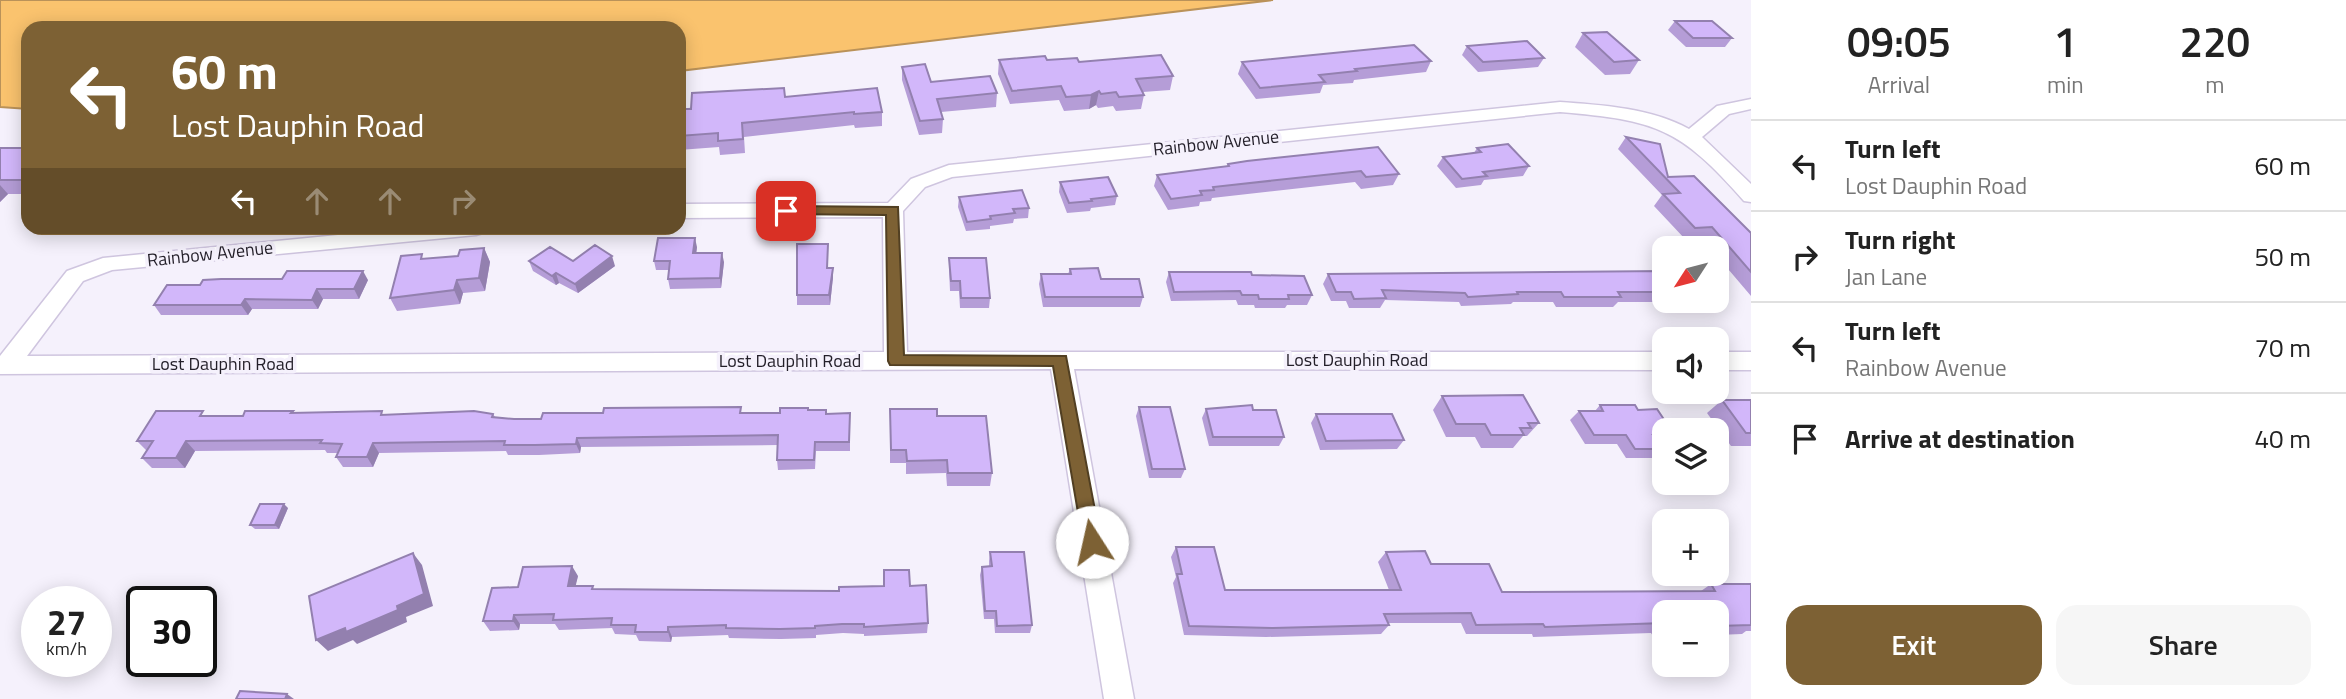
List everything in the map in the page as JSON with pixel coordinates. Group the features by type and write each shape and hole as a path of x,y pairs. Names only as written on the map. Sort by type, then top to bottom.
{"street":[{"path":"1751,104 1723,110 1691,137 1751,196"},
{"name":"Rainbow Avenue","path":"893,211 918,183 948,171 1560,107 1605,110 1650,121 1691,137"},
{"path":"686,211 893,211 896,361"},
{"name":"Rainbow Avenue","path":"4,365 75,276 110,263 403,235"},
{"path":"1060,360 1119,699"},
{"name":"Lost Dauphin Road","path":"4,365 1060,360 1652,361"},
{"path":"1729,361 1751,361"}],"shaded area":[{"path":"0,0 1273,0 686,70 686,21 21,21 21,108 0,107"}],"building":[{"path":"1675,21 1712,21 1732,38 1693,38"},
{"path":"1607,32 1639,60 1614,62 1583,33"},
{"path":"1527,41 1544,58 1483,62 1467,46"},
{"path":"1414,45 1431,61 1319,75 1325,82 1260,88 1242,62"},
{"path":"1161,55 1173,76 1136,79 1144,95 1119,97 1116,92 1101,94 1099,91 1091,95 1066,97 1061,86 1012,91 999,60 1045,56 1047,60 1077,58 1079,62"},
{"path":"925,64 931,82 990,76 997,93 937,99 943,119 920,121 902,67"},
{"path":"784,88 785,97 877,88 882,112 854,112 742,123 743,139 718,141 718,133 686,135 686,109 691,109 692,93"},
{"path":"1626,137 1660,144 1668,177 1694,176 1751,233 1751,272 1729,247 1729,236 1720,236 1712,227 1695,228 1663,194 1680,193"},
{"path":"1508,144 1529,166 1483,172 1487,176 1462,179 1443,157 1481,152 1477,148"},
{"path":"1378,147 1399,174 1366,177 1361,171 1213,187 1214,190 1200,191 1202,195 1171,199 1157,175 1229,166 1228,164 1247,161"},
{"path":"0,148 21,148 21,180 0,180"},
{"path":"1108,177 1117,196 1091,199 1092,201 1069,203 1060,182"},
{"path":"1022,190 1029,208 1013,209 1015,213 967,222 959,197"},
{"path":"658,238 695,238 693,253 722,253 720,278 668,279 670,261 654,261"},
{"path":"797,244 828,244 827,268 833,268 829,295 797,295"},
{"path":"595,245 612,256 575,284 556,273 552,276 529,261 550,247 573,261"},
{"path":"484,248 479,278 457,280 454,290 390,298 401,256 422,254 421,259 458,256 460,250"},
{"path":"949,258 986,258 990,298 961,298 960,281 951,281"},
{"path":"1098,268 1101,279 1139,279 1143,297 1045,297 1041,274 1071,274 1070,269"},
{"path":"287,271 363,271 354,289 317,289 312,300 245,299 241,305 154,305 167,285 200,285 203,280 221,279 282,279"},
{"path":"1652,271 1652,292 1618,292 1621,297 1564,297 1561,292 1517,292 1518,294 1468,297 1465,293 1382,290 1386,298 1354,299 1351,292 1336,292 1328,274"},
{"path":"1169,272 1251,272 1252,275 1304,276 1312,295 1288,295 1289,299 1259,299 1258,295 1242,295 1240,291 1174,292"},
{"path":"1523,395 1539,423 1528,423 1531,428 1520,428 1524,435 1491,435 1485,424 1456,424 1442,396"},
{"path":"1729,400 1751,400 1751,433 1746,433 1725,404 1729,404"},
{"path":"1252,405 1253,410 1276,410 1284,437 1213,437 1206,409"},
{"path":"1600,405 1635,405 1638,410 1657,409 1663,418 1652,418 1652,449 1635,449 1626,435 1594,435 1579,411 1603,411"},
{"path":"741,407 740,413 780,413 780,408 808,408 826,410 826,414 850,413 849,442 815,442 814,460 777,460 778,435 577,438 576,444 535,445 504,445 505,441 373,443 367,457 336,457 342,444 320,443 322,440 186,441 176,458 142,458 153,441 137,441 156,411 203,411 200,416 243,416 245,411 382,411 381,415 474,411 493,414 492,417 541,419 543,413 603,413 604,408"},
{"path":"1139,407 1170,407 1185,469 1152,469"},
{"path":"890,409 937,409 937,416 986,416 992,473 948,473 947,460 907,461 906,450 891,450"},
{"path":"1316,414 1392,414 1404,440 1326,441"},
{"path":"260,504 284,504 275,525 250,525"},
{"path":"1176,547 1214,547 1225,590 1401,590 1386,552 1425,551 1431,564 1489,564 1502,592 1715,591 1712,586 1751,584 1751,625 1729,626 1729,600 1652,600 1652,623 1545,627 1543,624 1476,625 1471,613 1384,614 1389,625 1273,628 1189,626 1177,574 1182,574"},
{"path":"990,552 1024,552 1032,625 997,626 996,611 985,611 982,567 992,566"},
{"path":"413,553 424,594 397,606 398,610 346,632 345,628 316,640 309,596"},
{"path":"572,566 568,586 593,586 592,589 839,591 839,587 884,586 884,570 909,570 910,586 926,585 928,623 864,627 864,624 842,624 780,629 726,628 726,625 668,627 668,632 635,632 636,625 611,625 612,618 553,620 554,614 514,615 513,621 483,621 492,588 518,587 523,567"},
{"path":"240,691 287,694 285,699 236,699"}],"route":[{"path":"786,211 893,211 896,361 1060,360 1092,542"}]}
